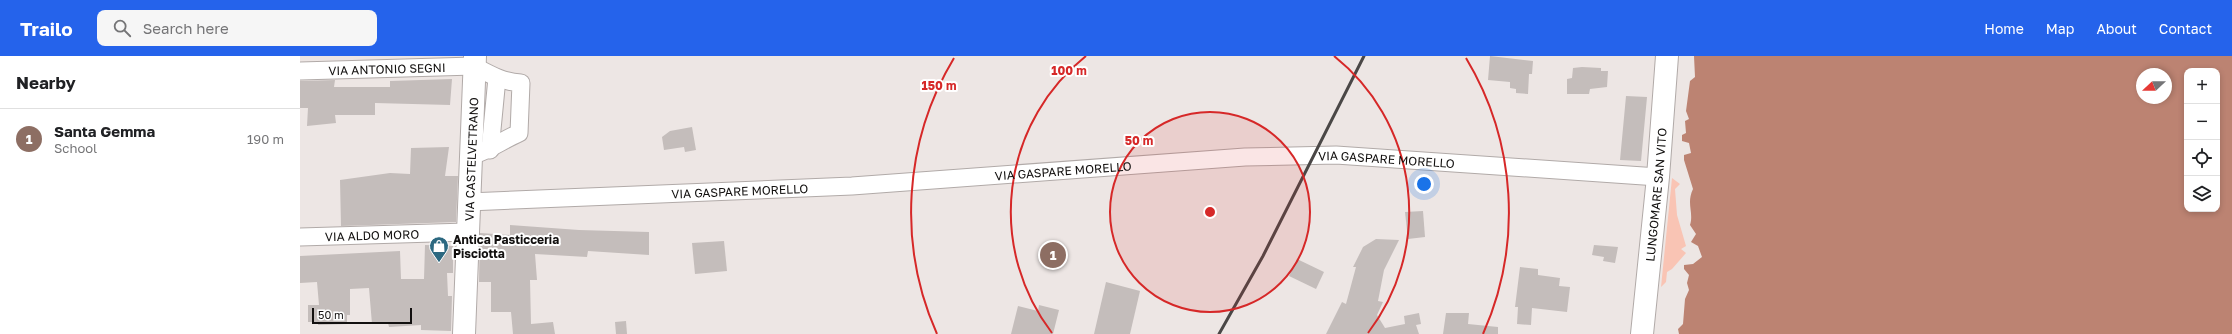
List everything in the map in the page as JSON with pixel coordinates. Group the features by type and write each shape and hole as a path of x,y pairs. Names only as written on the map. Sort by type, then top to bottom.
{"main road":[{"name":"LUNGOMARE SAN VITO","path":"1642,334 1658,177 1667,56"},
{"name":"VIA CASTELVETRANO","path":"464,334 468,202 488,148 475,61"}],"street":[{"name":"VIA ANTONIO SEGNI","path":"300,71 359,63 475,61"},
{"path":"475,61 502,80 521,83 519,133 488,148"},
{"path":"488,148 502,80"},
{"name":"VIA GASPARE MORELLO","path":"468,202 852,186 1245,157 1320,155 1658,177"},
{"name":"VIA ALDO MORO","path":"300,237 467,232"}],"shaded area":[{"path":"1694,56 2232,56 2232,334 1679,334 1678,329 1683,324 1685,299 1689,290 1687,283 1689,275 1684,269 1684,265 1693,264 1702,257 1698,246 1691,242 1696,234 1690,225 1690,199 1693,189 1684,160 1684,155 1691,153 1689,143 1682,141 1682,135 1686,133 1685,121 1689,119 1686,111 1690,81 1695,77"},
{"path":"1672,178 1680,184 1675,189 1677,215 1686,246 1681,249 1686,253 1672,269 1667,272 1666,282 1661,287"}],"building":[{"path":"1490,56 1533,61 1532,74 1529,74 1528,94 1516,93 1516,89 1510,88 1510,82 1488,80"},
{"path":"1573,68 1601,68 1601,71 1608,71 1607,87 1590,89 1589,94 1567,94 1567,79 1572,78"},
{"path":"452,79 450,105 375,103 375,115 335,115 336,123 307,126 308,108 300,108 300,81 335,80 334,87 390,87 390,81"},
{"path":"1626,96 1647,97 1641,161 1620,160"},
{"path":"692,127 696,150 685,152 684,147 664,150 662,137 670,131"},
{"path":"449,147 445,176 458,176 456,222 341,226 340,180 390,173 410,174 411,148"},
{"path":"1423,211 1425,237 1408,239 1405,212"},
{"path":"510,225 579,230 649,232 649,255 588,251 587,257 535,254 537,280 530,280 531,324 553,322 555,334 513,334 511,312 491,312 491,282 479,282 480,233 510,235"},
{"path":"1376,239 1399,240 1384,270 1378,301 1383,302 1377,315 1385,328 1405,324 1404,316 1419,313 1421,324 1416,325 1419,334 1326,334 1342,302 1346,304 1356,267 1353,267 1363,247"},
{"path":"724,241 727,271 695,274 692,243"},
{"path":"425,245 453,246 453,273 447,273 448,296 452,296 451,331 421,330 421,325 389,327 388,323 372,324 369,288 350,289 350,315 347,315 347,324 318,325 318,322 308,322 308,305 319,305 317,282 300,283 300,256 400,251 401,279 424,279"},
{"path":"1594,245 1618,247 1615,263 1603,261 1604,257 1592,255"},
{"path":"1297,259 1324,272 1316,289 1289,276"},
{"path":"1520,267 1538,269 1538,275 1560,278 1559,286 1570,287 1567,312 1532,308 1531,325 1517,324 1518,307 1515,307"},
{"path":"1106,282 1140,291 1130,334 1094,334"},
{"path":"1039,305 1059,310 1053,334 1011,334 1018,306 1038,311"},
{"path":"1446,313 1469,313 1468,324 1498,327 1498,334 1443,334"},
{"path":"626,321 627,334 616,334 615,322"}],"railway":[{"path":"1219,334 1263,256 1364,56"}],"place":[{"name":"Santa Gemma","path":"1053,255"},
{"name":"Antica Pasticceria Pisciotta","path":"439,263"}]}
